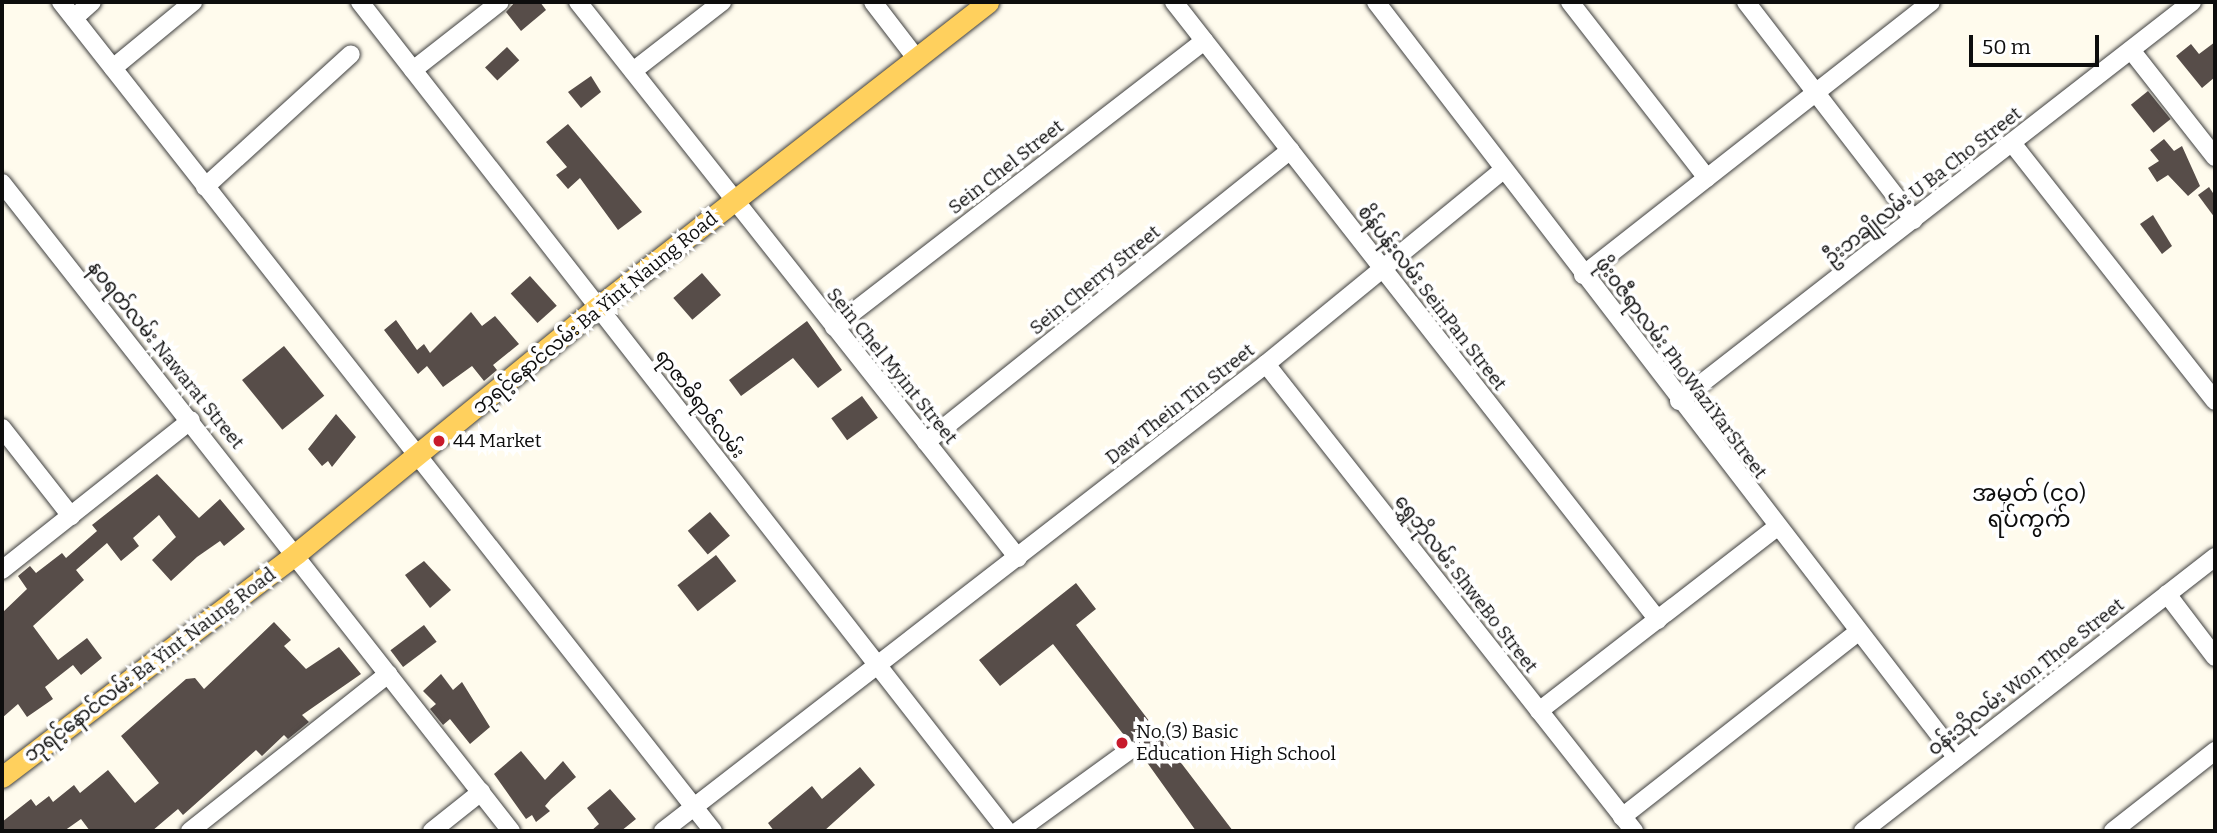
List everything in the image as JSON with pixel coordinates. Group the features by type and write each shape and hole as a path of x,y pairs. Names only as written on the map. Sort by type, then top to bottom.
{"main road":[{"name":"ဘုရင့်နောင်လမ်း Ba Yint Naung Road","path":"2,777 297,553 417,458 598,307 988,2"}],"street":[{"path":"61,2 713,831"},
{"path":"74,18 92,2"},
{"path":"113,68 193,2"},
{"name":"ရာဇာဓိရာဇ်လမ်း","path":"360,2 1007,831"},
{"path":"413,70 500,2"},
{"name":"Sein Chel Myint Street","path":"578,2 1018,558"},
{"path":"633,71 722,2"},
{"path":"873,2 916,58"},
{"name":"စိန်ပန်းလမ်း SeinPan Street","path":"1174,2 1658,620"},
{"name":"ဖိုးဝဇီရာလမ်း PhoWaziYarStreet","path":"1376,2 1679,401 1957,758"},
{"path":"1570,2 1707,178"},
{"path":"1746,2 1914,220"},
{"name":"ဦးဘချိုလမ်း U Ba Cho Street","path":"1679,401 2192,2"},
{"path":"1583,275 1926,3"},
{"name":"Sein Chel Street","path":"834,327 1204,41"},
{"path":"2131,50 2215,157"},
{"path":"205,187 351,54"},
{"path":"2012,143 2215,401"},
{"name":"Sein Cherry Street","path":"926,442 1290,150"},
{"name":"Daw Thein Tin Street","path":"663,831 879,667 1266,364 1503,170"},
{"name":"နဝရတ်လမ်း Nawarat Street","path":"2,183 297,553 511,831"},
{"name":"ရွှေဘိုလမ်း ShweBo Street","path":"1266,364 1628,824"},
{"path":"2,570 191,421"},
{"path":"2,428 71,516"},
{"path":"1539,711 1777,527"},
{"name":"ဝန်းသိုလမ်း Won Thoe Street","path":"1871,829 1957,758 2215,556"},
{"path":"2167,594 2215,657"},
{"path":"1628,824 1858,632"},
{"path":"190,831 388,674"},
{"path":"1018,831 1130,750"},
{"path":"2113,831 2215,751"},
{"path":"432,831 481,792"}],"building":[{"path":"515,2 540,2 546,10 521,31 506,12"},
{"path":"2215,42 2215,77 2202,88 2176,56 2191,44 2199,54"},
{"path":"507,47 519,60 497,81 485,67"},
{"path":"591,76 601,92 581,108 568,92"},
{"path":"2148,91 2171,119 2154,133 2131,105"},
{"path":"568,124 642,212 618,230 580,178 568,189 556,175 567,167 546,142"},
{"path":"2164,139 2174,151 2182,146 2200,186 2188,196 2168,175 2157,182 2148,168 2159,161 2150,150"},
{"path":"2209,187 2215,196 2215,218 2198,195"},
{"path":"2153,215 2172,246 2162,254 2140,224"},
{"path":"702,273 721,295 692,320 673,298"},
{"path":"530,276 557,306 537,323 511,293"},
{"path":"471,312 482,326 495,316 519,344 493,365 497,370 484,381 472,366 443,387 427,366 418,374 384,330 396,320 417,350 424,344 430,353"},
{"path":"807,321 842,370 818,388 793,358 741,396 729,380"},
{"path":"284,346 324,396 282,430 242,380"},
{"path":"862,396 878,418 847,440 831,418"},
{"path":"336,414 356,437 332,467 328,461 322,466 308,449"},
{"path":"157,474 199,518 220,499 245,529 224,546 220,541 197,557 171,581 152,560 176,537 159,515 133,538 139,546 121,561 107,543 76,570 84,580 33,626 58,660 87,638 102,658 81,675 73,665 45,687 53,699 27,717 18,704 2,718 2,613 27,589 18,576 30,566 36,573 62,553 66,558 97,531 92,525"},
{"path":"710,512 730,536 708,554 688,531"},
{"path":"716,555 736,581 698,611 677,585"},
{"path":"424,561 451,590 430,608 405,575"},
{"path":"1076,583 1096,609 1076,625 1233,831 1196,831 1141,754 1139,743 1127,739 1053,644 1000,686 979,660"},
{"path":"274,622 291,640 284,646 306,669 339,647 361,674 302,715 309,722 288,739 284,735 262,756 256,750 183,815 178,809 152,831 90,831 81,819 64,831 2,831 2,822 31,799 36,806 49,796 53,802 74,785 80,793 108,770 135,803 159,783 121,736 186,679 195,678 204,689"},
{"path":"424,625 437,642 403,667 390,650"},
{"path":"441,674 453,690 462,682 490,727 470,744 450,719 443,725 430,709 436,704 423,691"},
{"path":"521,751 545,780 563,761 576,777 551,799 545,806 550,811 536,822 532,815 526,819 494,774"},
{"path":"860,767 875,785 824,831 774,831 768,823 812,786 822,799"},
{"path":"610,789 636,819 621,831 591,831 599,824 587,808"}],"place":[{"name":"44 Market","path":"439,441"},
{"name":"No.(3) Basic Education High School","path":"1122,743"}],"district":[{"name":"အမှတ် (၄၀) ရပ်ကွက်","path":"2029,506"}]}
